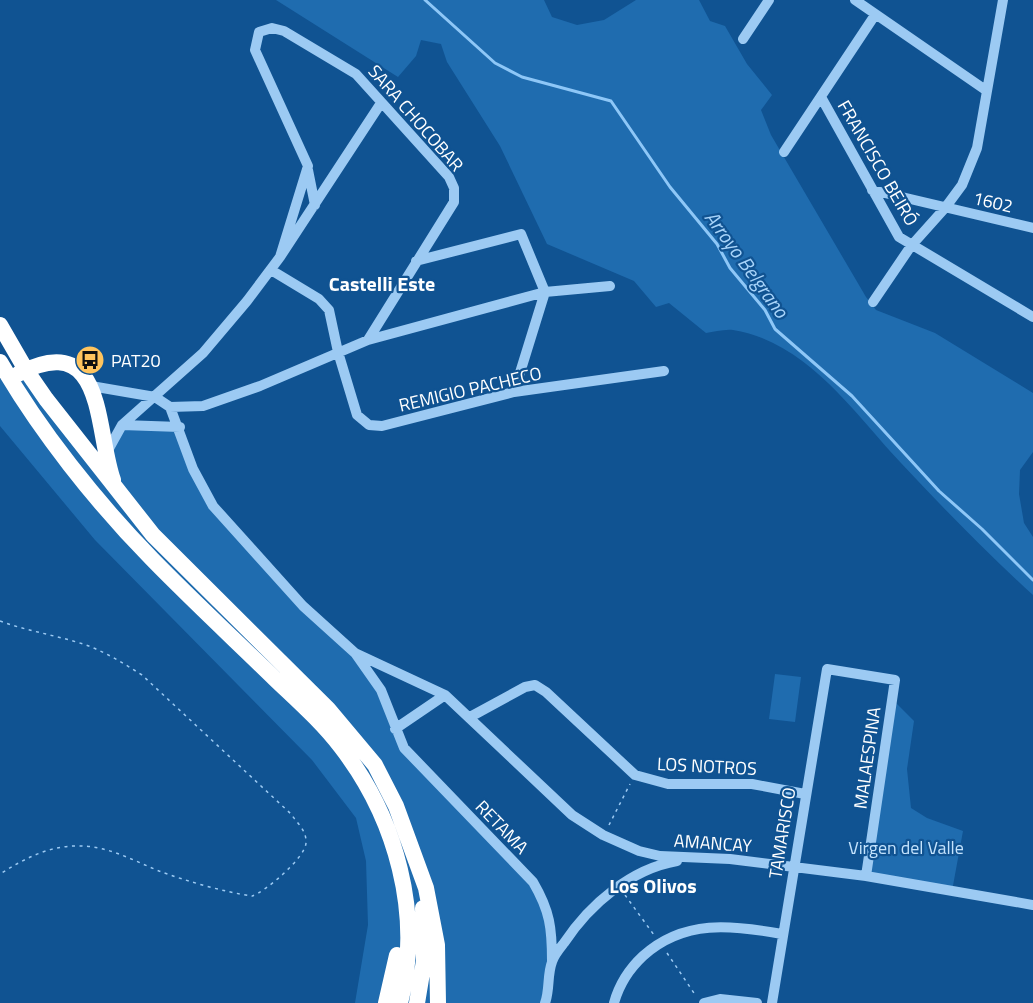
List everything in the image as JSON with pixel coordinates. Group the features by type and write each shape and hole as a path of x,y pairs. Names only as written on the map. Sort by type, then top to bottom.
{"highway":[{"path":"0,325 26,370 153,535 263,643 357,741 388,789 426,888 434,921 439,965 438,1003"},
{"path":"0,362 5,379 65,458 150,557 340,746 362,777 382,813 396,852 406,901 408,947 400,1003"},
{"path":"5,379 38,365 62,363 80,371 92,386 102,421 106,456 120,494"},
{"path":"411,845 423,914 423,961 417,1003"},
{"path":"386,1003 395,972 406,901"}],"street":[{"path":"743,39 769,0"},
{"path":"855,0 987,91"},
{"path":"873,302 910,246 945,208 962,185 972,164 1003,0"},
{"path":"784,152 875,15"},
{"name":"SARA CHOCOBAR","path":"308,166 255,50 259,32 272,28 284,31 347,67 449,177 454,188 454,202 417,261"},
{"name":"FRANCISCO BEIRÓ","path":"820,97 899,237 910,246 1033,317"},
{"path":"106,456 122,425 202,353 271,270 381,103"},
{"path":"308,166 315,205"},
{"path":"280,258 308,166"},
{"name":"1602","path":"873,190 1033,228"},
{"path":"368,340 417,261 521,234 545,292 514,392"},
{"path":"271,270 319,299 329,310 338,352"},
{"path":"170,407 213,403 368,340 545,292 610,286"},
{"name":"REMIGIO PACHECO","path":"338,352 357,415 369,425 382,426 514,392 664,371"},
{"path":"92,386 155,397 170,407 180,427 193,469 213,506 303,606 355,653"},
{"path":"122,425 180,427"},
{"name":"AMANCAY","path":"355,653 445,695 572,815 603,836 639,851 689,859 730,858 866,876 1033,905"},
{"name":"RETAMA","path":"355,653 381,690 394,729 404,748 532,882 548,908 552,926 552,962"},
{"name":"TAMARISCO","path":"772,1003 827,669 895,680"},
{"name":"MALAESPINA","path":"866,876 895,680"},
{"name":"LOS NOTROS","path":"470,717 525,687 535,685 546,692 635,775 668,784 752,784 805,794"},
{"path":"394,729 445,695"},
{"path":"545,1003 552,962 573,929 602,899 633,877 657,864 689,859"},
{"path":"614,1003 631,968 655,945 683,931 737,926 782,934"},
{"path":"704,1003 720,999 757,1003"}],"path":[{"path":"0,621 28,631 84,644 115,658 141,675 291,814 304,831 306,843 303,853 263,893 252,896 162,872 99,848 75,846 48,850 28,857 0,874"},
{"path":"603,836 635,775"}],"green space":[{"path":"276,0 544,0 552,17 577,25 604,20 636,0 699,0 710,21 725,26 747,64 772,95 761,110 771,135 866,297 876,310 935,333 1033,393 1033,452 1020,470 1019,494 1024,523 1033,537 1033,595 949,513 827,382 806,364 784,349 759,337 733,330 706,333 669,303 656,307 634,281 547,244 500,146 447,62 441,44 421,40 416,56 398,77"},
{"path":"26,370 118,492 106,456 122,425 180,427 213,506 370,672 399,740 533,882 552,926 545,1003 355,1003 368,925 366,861 356,818 312,760 95,540 0,426 0,379 10,379"},
{"path":"775,674 801,677 795,722 769,719"},
{"name":"Virgen del Valle","path":"892,699 914,721 907,769 911,808 927,818 963,831 952,891 866,876"}],"waterway":[{"name":"Arroyo Belgrano","path":"425,0 495,63 522,77 611,101 670,187 717,244 730,268 765,310 775,329 852,396 939,491 982,529 1033,580"}],"place":[{"name":"PAT20","path":"90,360"}],"district":[{"name":"Castelli Este","path":"382,283"},
{"name":"Los Olivos","path":"653,885"}]}
